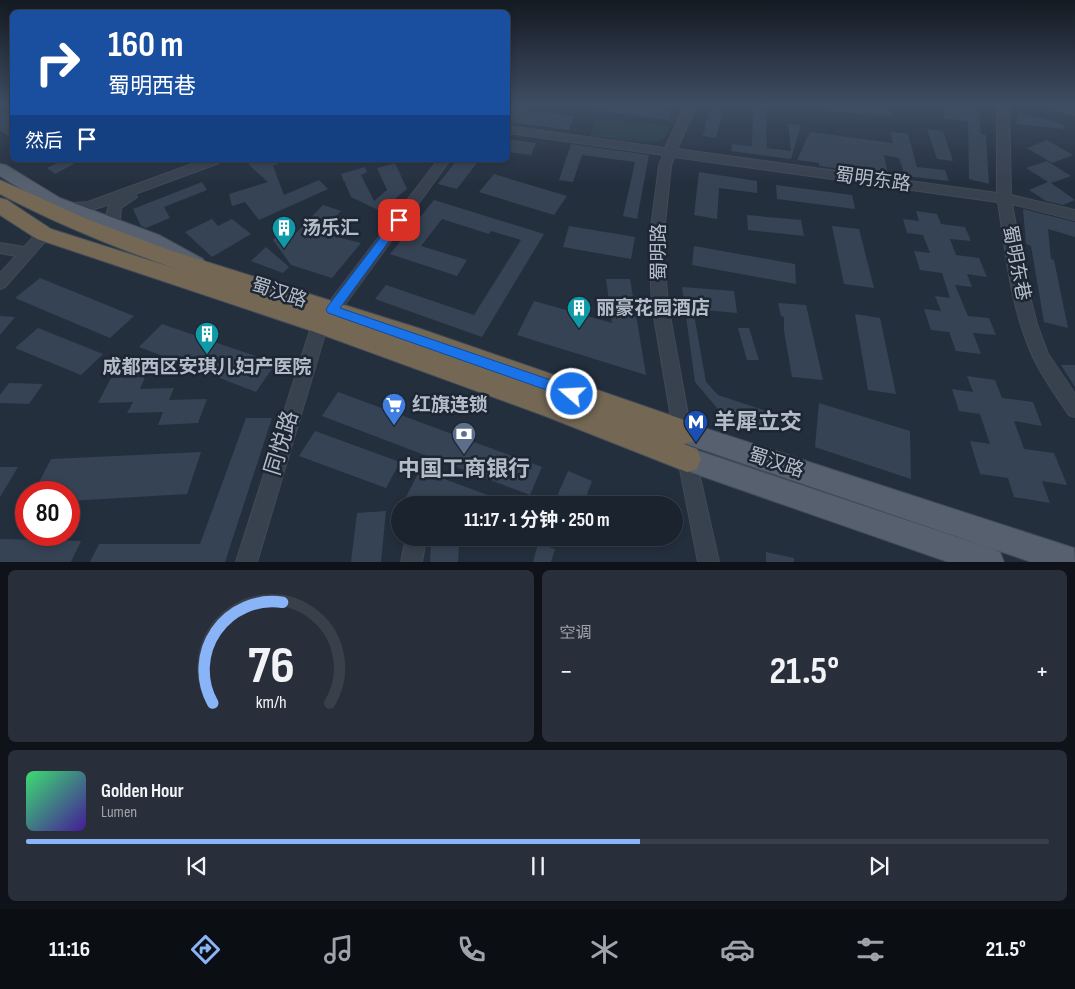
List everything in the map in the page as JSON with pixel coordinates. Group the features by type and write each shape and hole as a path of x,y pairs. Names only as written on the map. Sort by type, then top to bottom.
{"highway":[{"name":"蜀汉路","path":"0,186 47,210 122,242 206,269 687,459"},
{"name":"蜀汉路","path":"0,205 39,230 326,317 683,432"}],"main road":[{"path":"0,169 54,202 152,240 206,269"},
{"path":"0,215 39,230"},
{"name":"蜀汉路","path":"683,432 1074,562"},
{"name":"蜀汉路","path":"687,459 990,562"}],"street":[{"name":"蜀明东路","path":"517,131 1004,198 1075,215"},
{"name":"蜀明路","path":"679,131 665,166 656,243 660,305 687,459 709,562"},
{"name":"蜀明东巷","path":"1003,131 1004,198 1019,285 1029,324 1041,357 1075,409"},
{"path":"67,207 89,206 211,162"},
{"path":"115,227 113,211 121,201 222,162"},
{"name":"同悦路","path":"246,562 326,317 442,162"},
{"path":"0,283 28,253 39,230"},
{"path":"0,248 28,253"},
{"path":"411,562 414,546"}],"green space":[{"path":"592,131 668,131 665,138 650,143 590,136"}],"building":[{"path":"2,131 10,131 10,138"},
{"path":"704,131 718,131 716,138 703,136"},
{"path":"752,131 767,131 767,148 791,151 789,131 799,131 791,159 731,151 732,144 752,146"},
{"path":"928,131 943,131 953,161 937,159"},
{"path":"968,131 981,131 981,134 986,135 989,184 969,179"},
{"path":"810,132 893,143 891,132 908,134 917,167 945,170 949,181 905,176 899,158 884,155 888,175 819,166 819,163 797,160"},
{"path":"510,139 536,143 531,155 510,152"},
{"path":"1047,140 1073,155 1052,163 1027,148"},
{"path":"571,144 649,155 637,219 623,216 635,162 582,155 573,182 559,180"},
{"path":"1047,161 1071,176 1051,183 1075,200 1063,205 1046,201 1029,190 1048,182 1026,168"},
{"path":"59,162 77,162 55,174 47,168"},
{"path":"252,162 281,162 273,166 284,195 319,180 328,189 259,220 245,202 232,206 229,194 268,182 248,164"},
{"path":"455,162 477,162 457,189 438,184"},
{"path":"395,163 407,189 380,211 351,197 345,183 346,181 344,182 341,174 365,167 367,172 361,175 374,201 387,190 377,168"},
{"path":"699,172 757,181 757,193 719,188 717,219 694,215"},
{"path":"494,174 567,196 554,215 479,192"},
{"path":"202,182 207,190 164,207 170,218 146,228 141,226 133,209"},
{"path":"776,185 852,195 855,209 777,199"},
{"path":"434,200 544,234 482,337 375,299 386,285 474,315 521,240 491,231 489,234 442,219 421,246 467,260 457,276 390,254"},
{"path":"323,205 341,211 321,233 361,243 332,278 291,265 273,240 279,233 292,237"},
{"path":"1023,209 1075,222 1075,237 1048,229 1051,259 1054,260 1068,328 1044,322 1031,246 1026,244"},
{"path":"916,211 937,214 941,224 965,227 971,241 950,239 956,255 979,258 987,277 967,274 972,287 955,285 968,316 989,318 996,335 973,333 981,354 956,351 949,332 931,330 924,309 941,311 935,296 950,298 942,273 920,270 914,251 930,253 923,235 907,233 903,219 919,221"},
{"path":"747,215 801,220 804,236 748,230"},
{"path":"212,219 218,226 232,219 251,234 212,257 185,232"},
{"path":"569,226 635,237 631,259 563,247"},
{"path":"832,226 859,229 874,288 844,284"},
{"path":"694,246 795,264 796,284 692,265"},
{"path":"266,247 289,267 283,273 251,261"},
{"path":"40,278 134,316 110,338 15,298"},
{"name":"丽豪花园酒店","path":"606,279 630,279 646,375 517,335 534,301 612,323"},
{"path":"682,287 734,291 737,313 693,309 706,382 718,395 766,411 764,427 723,415 695,382"},
{"path":"778,303 806,305 823,380 792,377 784,331 784,317 781,316"},
{"path":"855,314 880,318 896,394 868,390"},
{"path":"0,316 15,317 0,335"},
{"name":"成都西区安琪儿妇产医院","path":"162,324 276,363 256,392 139,347"},
{"path":"38,328 103,354 81,375 15,348"},
{"path":"738,328 749,328 759,360 747,360"},
{"path":"1061,365 1075,365 1075,387"},
{"path":"967,376 995,380 1002,398 1033,402 1042,426 1014,421 1024,449 1054,453 1067,485 1042,481 1050,503 1014,497 1008,478 980,474 970,441 990,444 980,414 959,411 952,389 973,392"},
{"path":"145,377 140,389 174,388 169,400 207,399 198,423 158,425 163,412 127,413 133,402 98,403 111,378"},
{"path":"9,383 43,384 29,404 0,403 0,395"},
{"path":"338,392 542,467 530,495 322,416"},
{"path":"819,403 910,431 911,479 815,447"},
{"path":"246,418 272,418 225,562 90,562 99,544 200,544"},
{"path":"315,431 400,462 386,488 299,456"},
{"path":"201,452 187,494 80,500 80,481 40,481 51,459"},
{"path":"0,467 18,467 0,497"},
{"path":"420,470 490,496 407,496"},
{"path":"568,471 592,481 586,496 557,496"},
{"path":"386,511 381,562 351,562 357,513"},
{"path":"0,539 15,539 15,546 79,546 71,562 0,562"},
{"path":"431,546 459,546 458,562 430,562"},
{"path":"537,546 555,549 551,562 533,562"},
{"path":"766,552 794,558 794,562 766,562"}],"place":[{"name":"汤乐汇","path":"284,249"},
{"name":"丽豪花园酒店","path":"579,329"},
{"name":"成都西区安琪儿妇产医院","path":"207,355"},
{"name":"红旗连锁","path":"394,426"},
{"name":"羊犀立交","path":"696,443"},
{"name":"中国工商银行","path":"464,455"}],"route":[{"path":"399,220 332,310 572,394"}]}
